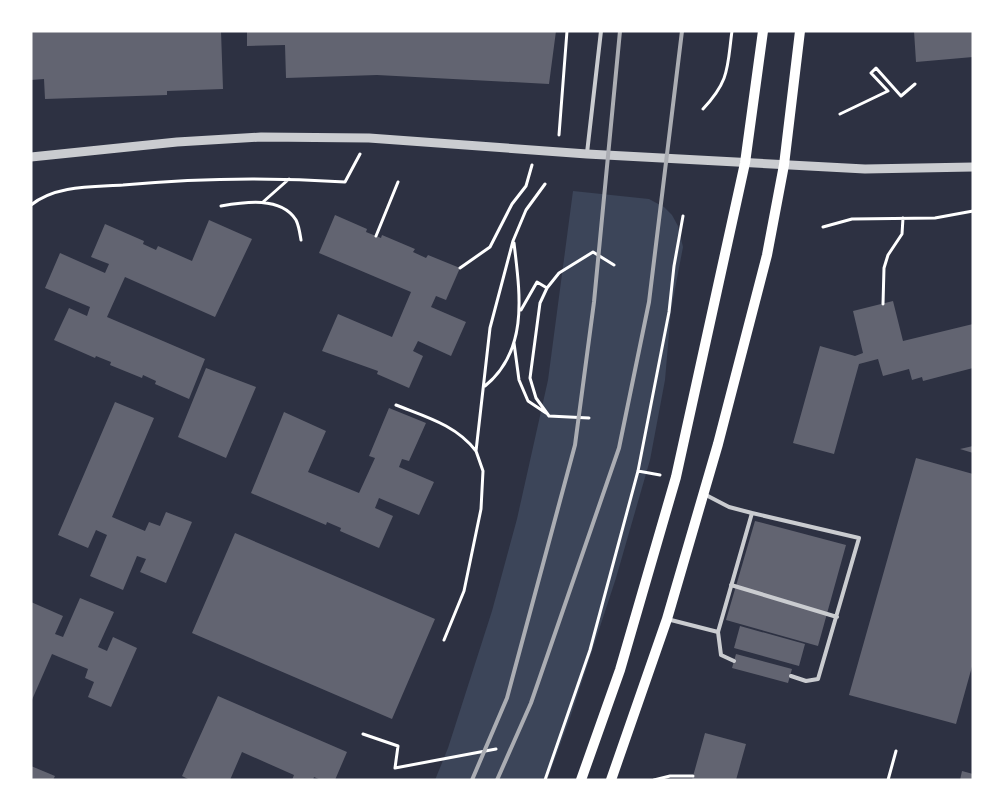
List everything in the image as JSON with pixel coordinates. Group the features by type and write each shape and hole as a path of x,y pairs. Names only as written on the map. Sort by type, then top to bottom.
{"main road":[{"path":"581,780 620,670 676,477 745,163 763,31"},
{"path":"611,780 667,619 704,494 766,255 784,165 800,31"}],"street":[{"path":"31,157 177,142 261,137 369,138 587,154 865,169 973,167"}],"lane":[{"path":"587,154 601,31"},
{"path":"704,494 729,506 752,513 859,538 818,679 806,681 790,676"},
{"path":"734,660 720,656 718,632 752,513"},
{"path":"730,585 837,617"},
{"path":"667,619 718,632"}],"path":[{"path":"558,152 567,31"},
{"path":"703,109 718,93 725,80 732,31"},
{"path":"840,114 888,92 871,73 876,68 901,96 914,84"},
{"path":"31,205 41,197 70,189 203,179 290,178 345,182 369,138"},
{"path":"460,268 490,247 512,204 526,186 536,150"},
{"path":"263,202 290,178"},
{"path":"376,236 398,182"},
{"path":"476,451 485,387 490,328 513,241 526,210 545,184"},
{"path":"221,206 263,202 284,209 295,220 301,240"},
{"path":"823,228 852,219 934,218 973,212"},
{"path":"546,780 590,650 638,471 669,312 674,266 683,216"},
{"path":"883,304 884,268 888,255 902,234 903,218"},
{"path":"513,241 521,311"},
{"path":"549,416 536,398 530,378 540,303 547,288 558,273 593,252 614,266"},
{"path":"485,387 498,375 514,342 521,311 537,282 547,288"},
{"path":"514,342 518,380 528,401 549,416 589,418"},
{"path":"396,405 451,427 465,437 476,451 483,472 481,509 464,591 444,640"},
{"path":"363,734 398,746 395,768 496,749"},
{"path":"888,780 896,751"},
{"path":"654,780 670,776 693,776"}],"shaded area":[{"path":"573,191 649,199 664,207 672,215 678,226 683,247 671,310 665,380 650,460 616,578 570,718 547,780 435,780 448,748 492,611 517,519 548,380"}],"building":[{"path":"31,31 221,31 223,89 167,91 167,95 45,99 44,79 31,80"},
{"path":"247,31 556,31 549,84 377,75 286,78 285,45 247,46"},
{"path":"914,31 973,31 973,57 916,62"},
{"path":"335,215 367,229 366,232 381,238 382,235 415,249 413,252 426,258 428,255 460,268 446,300 436,296 431,307 466,322 451,356 418,341 413,351 423,356 409,388 377,374 378,371 322,351 338,314 392,337 411,292 319,253"},
{"path":"209,220 252,239 215,317 125,277 107,317 205,359 189,399 155,384 156,381 143,375 142,378 110,365 111,362 96,356 95,358 54,340 69,308 87,316 90,307 45,288 60,253 105,273 109,264 91,257 105,224 144,241 143,244 156,250 158,246 192,261"},
{"path":"893,301 903,341 973,324 973,368 923,381 922,377 912,380 909,369 883,376 878,359 859,364 834,454 793,443 820,346 855,356 863,353 853,311"},
{"path":"206,368 256,387 226,458 178,437"},
{"path":"115,402 154,418 112,517 145,531 149,522 160,526 166,512 192,522 166,583 140,572 146,559 137,556 123,590 90,576 107,535 96,530 88,548 58,535"},
{"path":"389,408 426,423 409,461 402,459 399,467 434,482 419,515 379,498 375,508 393,516 379,548 340,531 341,528 327,522 326,525 251,493 284,412 326,431 308,472 359,493 375,458 369,456"},
{"path":"973,446 973,453 960,449"},
{"path":"916,458 973,474 973,663 956,724 849,695"},
{"path":"755,521 846,545 818,646 726,620"},
{"path":"235,533 435,619 392,719 192,633"},
{"path":"80,598 114,612 98,647 107,651 113,637 137,648 111,707 88,697 94,682 85,678 88,669 52,654 31,702 31,602 63,616 55,634 63,637"},
{"path":"740,626 805,644 799,666 734,648"},
{"path":"736,654 792,669 788,683 732,668"},
{"path":"218,696 347,752 335,780 321,780 314,777 313,780 292,780 294,775 242,752 230,780 190,780 182,776"},
{"path":"705,733 746,744 736,780 692,780"},
{"path":"31,766 55,776 53,780 31,780"},
{"path":"962,771 973,774 973,780 960,780"}],"railway":[{"path":"472,780 507,698 575,445 594,302 620,31"},
{"path":"497,780 531,703 619,448 649,302 682,31"}]}
